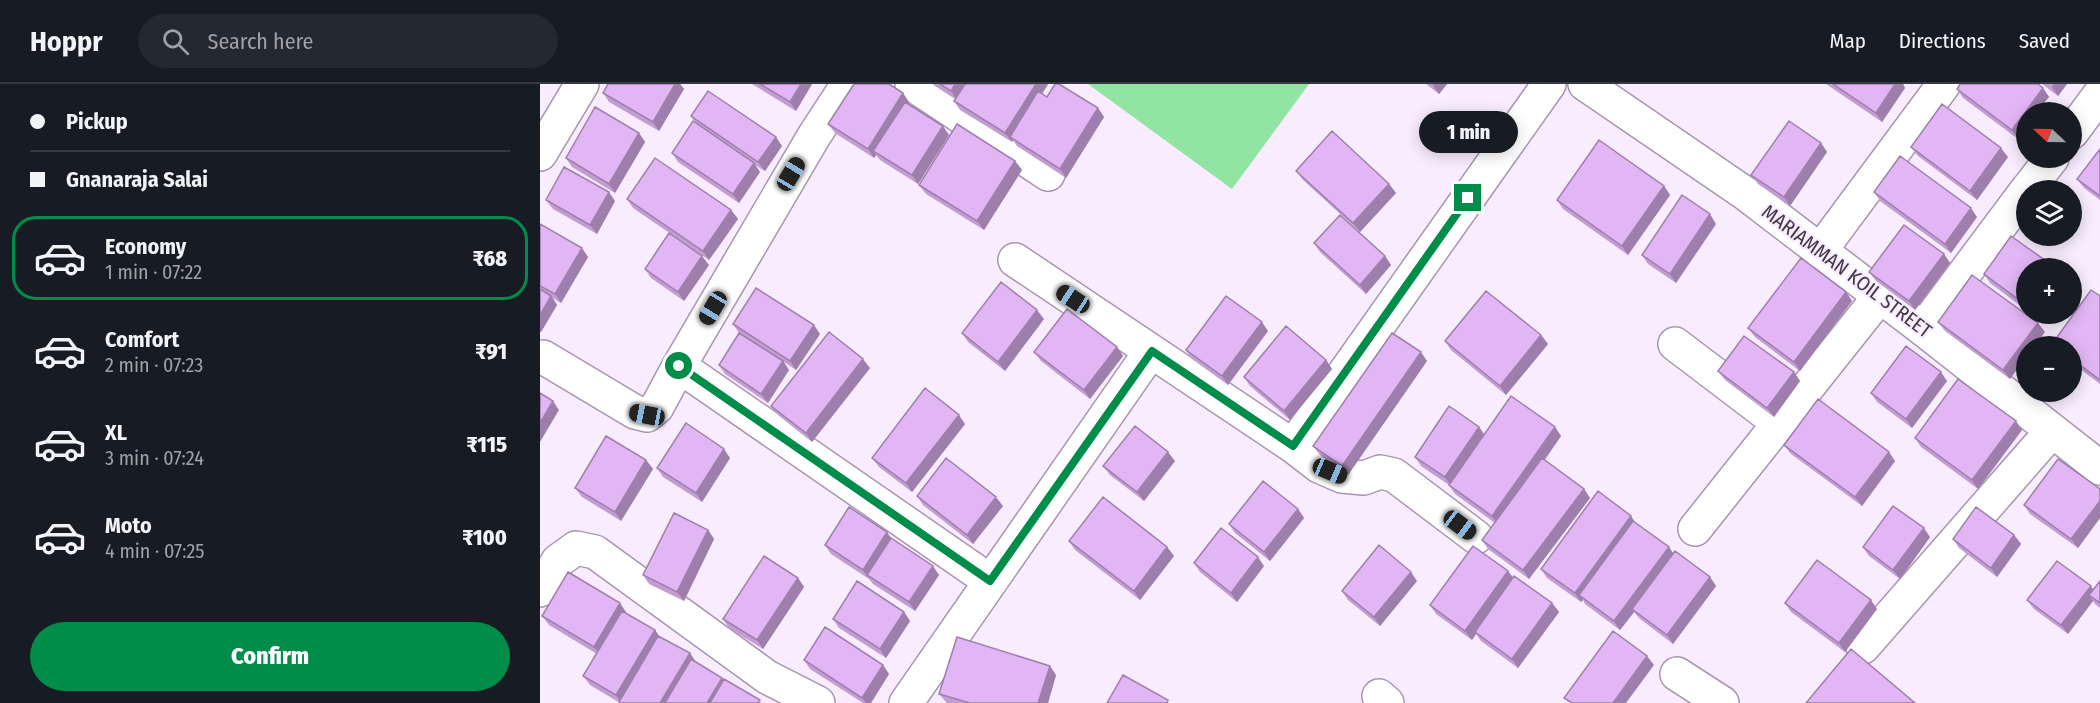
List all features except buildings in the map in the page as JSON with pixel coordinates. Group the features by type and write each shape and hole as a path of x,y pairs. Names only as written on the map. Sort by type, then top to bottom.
{"street":[{"path":"543,141 582,84"},
{"path":"543,357 635,412 647,415 657,407 814,136 848,84"},
{"path":"912,84 1048,174"},
{"path":"1293,446 1549,84"},
{"name":"MARIAMMAN KOIL STREET","path":"1585,84 1746,194 1923,329 2051,432 2099,465"},
{"path":"1820,251 1944,84"},
{"path":"2082,118 2100,94"},
{"path":"2035,180 2044,168"},
{"path":"1923,329 2016,206"},
{"path":"1015,260 1293,446 1319,466 1342,476 1364,478 1380,472 1394,475 1476,537"},
{"path":"1695,529 1880,296"},
{"path":"1675,344 1779,423"},
{"path":"910,702 990,581 1152,351"},
{"path":"679,366 990,581"},
{"path":"1863,647 2051,432"},
{"path":"540,590 558,561 576,548 595,552 767,677 818,703"},
{"path":"1677,674 1722,703"}],"green space":[{"path":"1088,84 1309,84 1232,189"}],"route":[{"path":"679,366 990,581 1152,351 1293,446 1468,198"}]}
